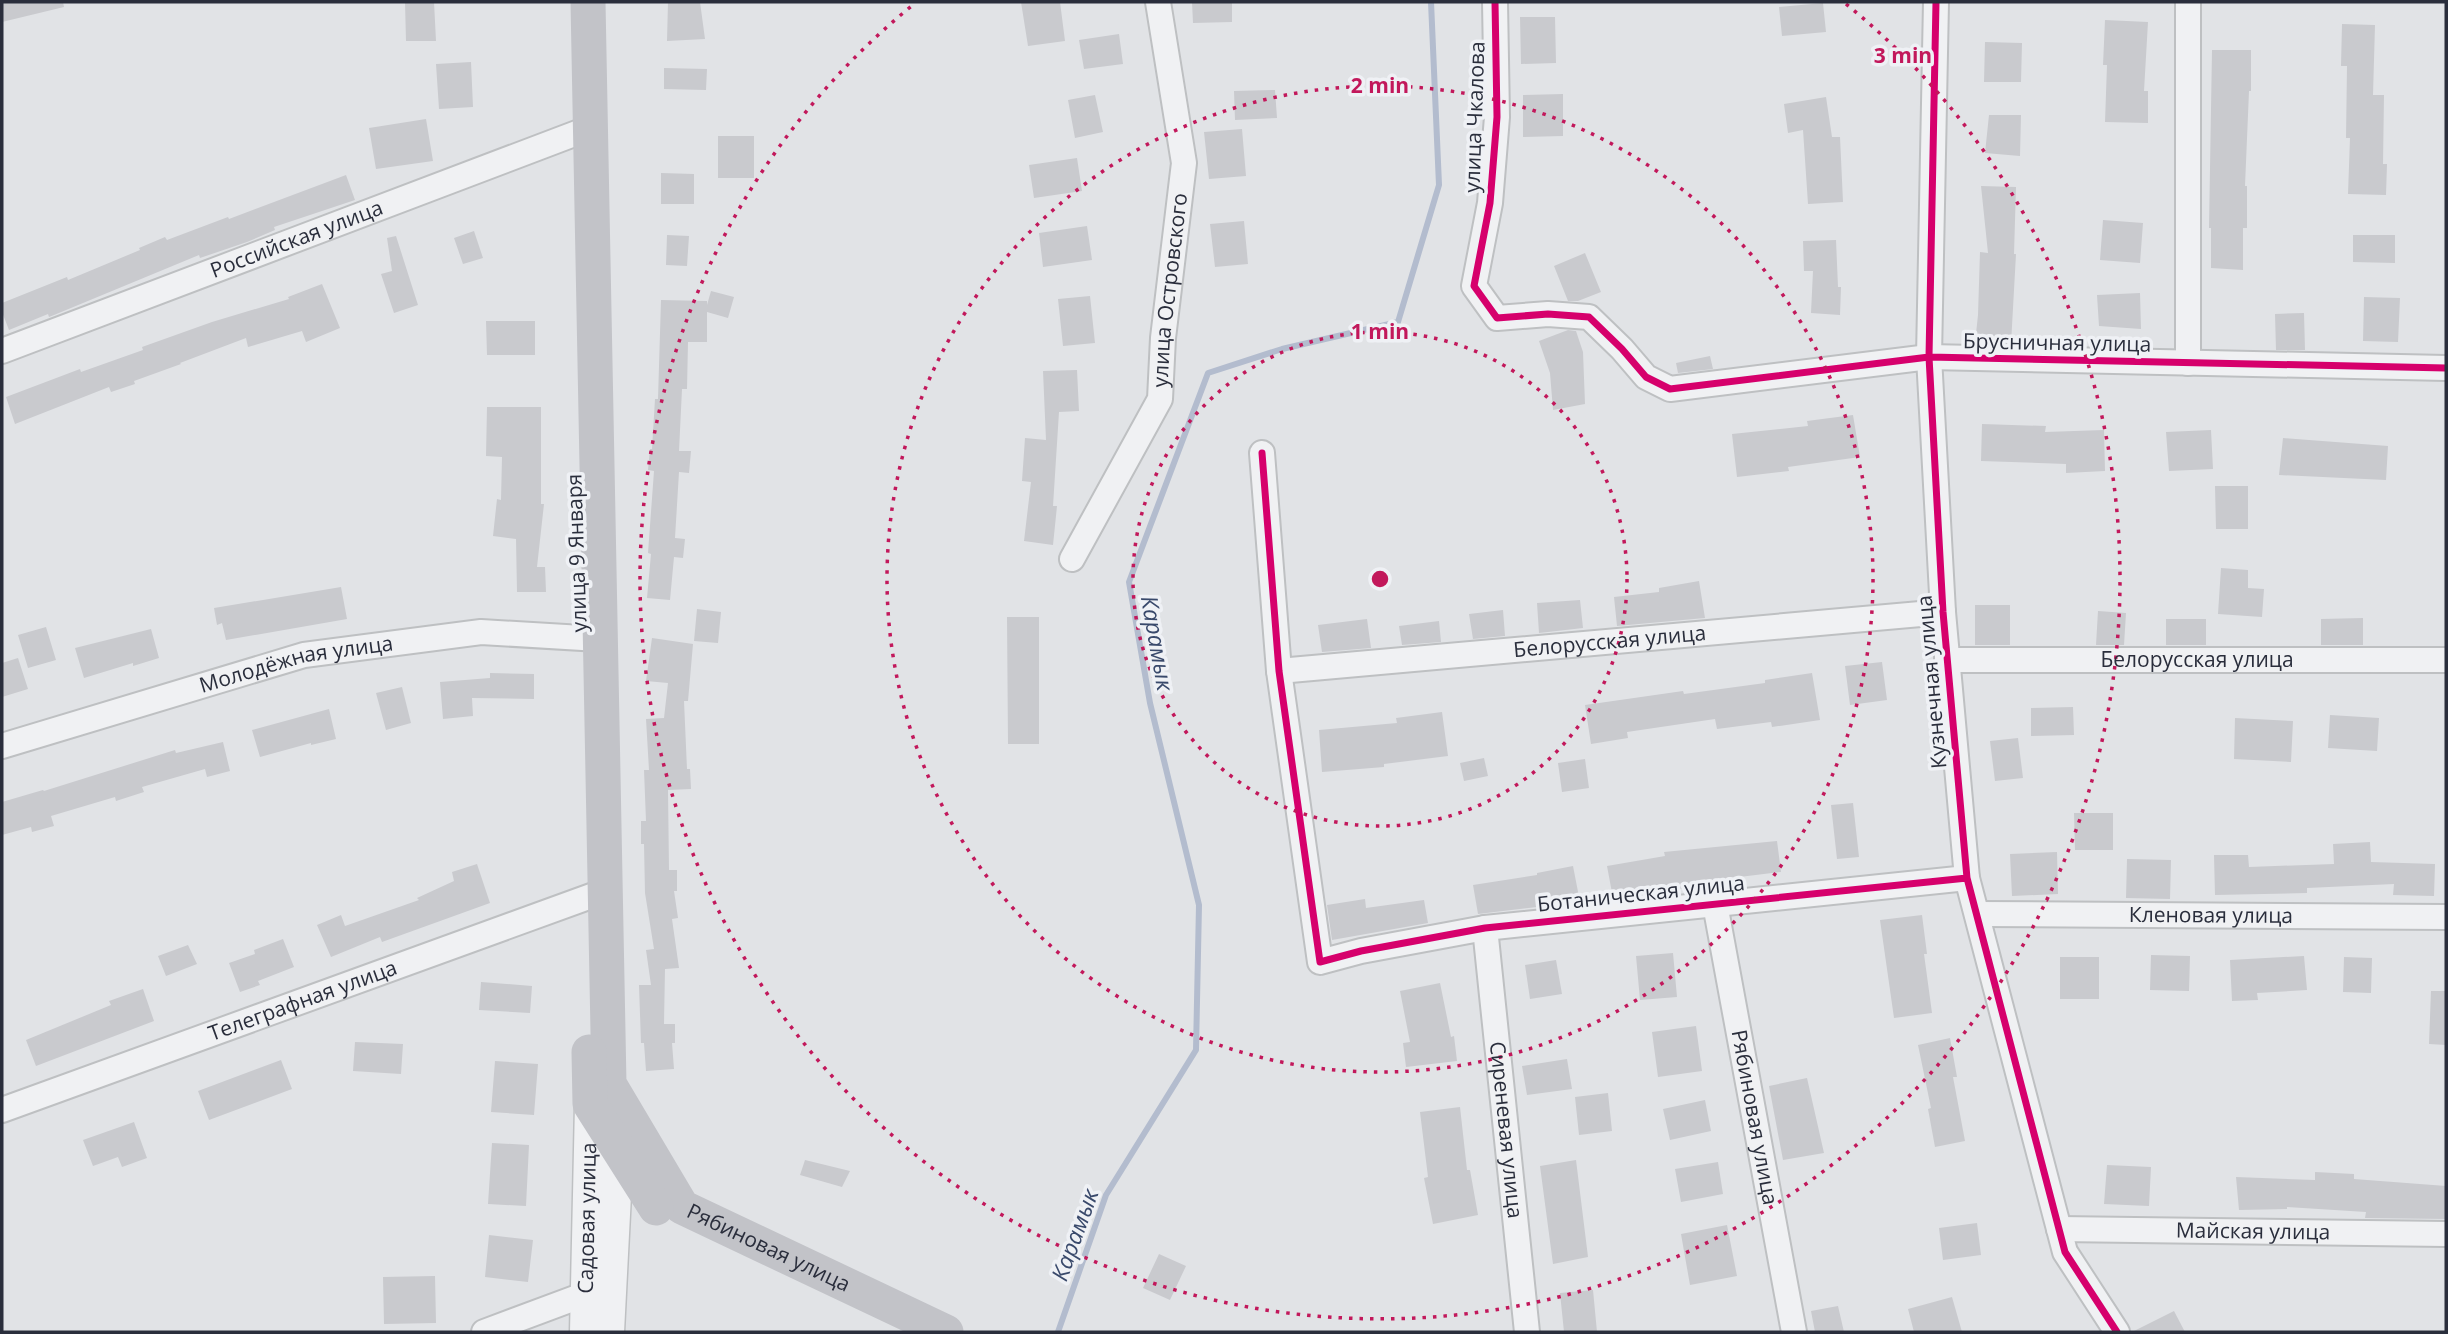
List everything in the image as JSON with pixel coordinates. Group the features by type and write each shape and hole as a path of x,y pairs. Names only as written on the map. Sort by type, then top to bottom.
{"main road":[{"name":"улица 9 Января","path":"569,2 580,131 600,1094"},
{"name":"улица 9 Января","path":"580,131 588,2"},
{"path":"600,1094 614,1142 669,1226 896,1332"},
{"name":"Рябиновая улица","path":"600,1094 682,1207 946,1332"}],"street":[{"name":"улица Островского","path":"1072,559 1160,399 1163,338 1184,163 1158,2"},
{"name":"улица Чкалова","path":"1495,2 1496,129 1490,203 1474,286 1497,318 1548,314 1589,317 1646,377 1670,389"},
{"name":"Кузнечная улица","path":"1936,2 1929,357 1943,612 1967,878 2065,1252 2117,1332"},
{"path":"2188,2 2188,363"},
{"name":"Российская улица","path":"2,351 580,131"},
{"name":"Брусничная улица","path":"1670,389 1929,357 2446,368"},
{"path":"1262,453 1279,671"},
{"name":"Белорусская улица","path":"1279,671 1943,612"},
{"name":"Молодёжная улица","path":"2,746 304,654 481,632 589,638"},
{"name":"Белорусская улица","path":"1947,660 2446,660"},
{"name":"Ботаническая улица","path":"1279,671 1320,962 1361,951 1485,928 1967,878"},
{"name":"Телеграфная улица","path":"2,1110 596,894"},
{"name":"Рябиновая улица","path":"1716,904 1794,1332"},
{"name":"Кленовая улица","path":"1977,914 2446,916"},
{"name":"Сиреневая улица","path":"1485,928 1527,1332"},
{"name":"Садовая улица","path":"600,1094 599,1289 609,1332"},
{"path":"484,1332 599,1289 617,1175 614,1142"},
{"name":"Майская улица","path":"2059,1229 2446,1234"},
{"name":"Садовая улица","path":"585,1332 599,1289"}],"building":[{"path":"2,2 63,2 64,7 2,22"},
{"path":"405,2 434,2 436,41 406,41"},
{"path":"668,2 700,2 705,39 667,41"},
{"path":"1021,2 1060,2 1065,41 1028,46"},
{"path":"1192,2 1232,2 1232,22 1193,23"},
{"path":"1823,3 1826,32 1782,36 1779,7"},
{"path":"1520,17 1555,17 1556,63 1521,64"},
{"path":"2105,20 2148,22 2144,91 2148,91 2148,123 2105,122"},
{"path":"2342,24 2375,25 2373,95 2384,95 2383,164 2387,164 2386,195 2348,194 2350,138 2346,138 2347,66 2341,66"},
{"path":"1119,34 1123,64 1084,69 1079,40"},
{"path":"1985,42 2022,43 2021,82 1984,82"},
{"path":"2212,50 2251,50 2245,186 2247,228 2243,228 2243,270 2211,268 2209,228"},
{"path":"471,62 473,107 439,109 436,64"},
{"path":"664,68 707,69 706,90 664,89"},
{"path":"1275,90 1277,118 1235,120 1234,91"},
{"path":"1563,94 1563,136 1523,137 1523,95"},
{"path":"1095,95 1103,132 1075,138 1068,100"},
{"path":"1826,97 1832,137 1840,137 1843,202 1808,204 1803,130 1788,133 1784,104"},
{"path":"1989,115 2021,115 2020,156 1985,153"},
{"path":"426,119 433,161 376,169 369,128"},
{"path":"1242,129 1246,176 1209,179 1204,132"},
{"path":"718,136 754,136 754,178 718,178"},
{"path":"1077,158 1082,191 1034,198 1029,165"},
{"path":"661,173 694,174 694,204 661,204"},
{"path":"346,175 355,200 274,227 275,230 247,242 200,258 199,255 49,317 48,314 9,330 2,312 2,303 67,277 68,280 165,237 167,240 228,217 229,219"},
{"path":"1981,186 2016,187 2016,254 2011,344 1975,343 1980,252 1988,253"},
{"path":"2103,220 2143,223 2140,263 2100,260"},
{"path":"1244,221 1248,264 1215,267 1210,224"},
{"path":"1087,226 1092,260 1043,267 1039,233"},
{"path":"474,231 483,258 463,264 454,238"},
{"path":"667,235 689,236 687,266 666,265"},
{"path":"2353,235 2395,235 2395,263 2353,262"},
{"path":"396,236 418,305 394,313 381,274 392,271 387,238"},
{"path":"1836,240 1838,287 1841,287 1840,315 1811,313 1813,271 1804,271 1803,241"},
{"path":"1585,253 1601,292 1578,301 1568,301 1554,266"},
{"path":"322,284 340,328 306,342 302,331 248,347 246,338 134,381 135,384 111,392 109,387 15,424 6,397 80,369 81,372 143,350 142,347 212,322 289,299 288,297"},
{"path":"711,291 734,297 728,318 707,312 707,342 688,342 687,389 682,389 679,451 691,451 689,473 679,472 675,538 685,539 683,558 674,557 670,600 647,598 654,471 648,470 655,399 658,399 661,300 707,301 707,305"},
{"path":"2140,293 2141,329 2099,326 2097,295"},
{"path":"1090,296 1095,343 1063,346 1058,299"},
{"path":"2364,297 2400,298 2398,342 2363,341"},
{"path":"2304,313 2305,350 2276,350 2275,314"},
{"path":"486,321 535,321 535,355 487,355"},
{"path":"1568,330 1576,331 1583,352 1585,404 1553,410 1550,373 1539,341"},
{"path":"1710,356 1713,369 1678,373 1676,363"},
{"path":"1077,370 1079,411 1059,412 1053,506 1057,506 1053,545 1024,541 1031,482 1022,481 1025,438 1046,440 1043,371"},
{"path":"487,407 541,407 541,504 544,504 537,567 545,567 546,592 517,592 516,539 493,536 497,499 501,500 502,457 486,456"},
{"path":"1853,415 1860,457 1788,467 1789,471 1737,477 1732,434 1808,426 1807,421"},
{"path":"1982,424 2046,426 2045,432 2104,430 2105,471 2066,473 2066,464 1981,461"},
{"path":"2211,430 2213,469 2169,471 2166,432"},
{"path":"2283,438 2388,446 2386,480 2279,475"},
{"path":"2215,486 2248,486 2248,529 2216,529"},
{"path":"2221,568 2248,570 2248,588 2264,589 2262,617 2218,614"},
{"path":"1699,581 1705,618 1617,626 1614,597 1659,592 1659,588"},
{"path":"341,587 347,619 226,640 222,623 217,625 214,608"},
{"path":"1580,600 1583,628 1539,633 1537,603"},
{"path":"1975,605 2010,605 2010,645 1975,645"},
{"path":"697,609 721,612 718,643 694,641"},
{"path":"1503,610 1505,636 1473,639 1469,614"},
{"path":"2098,611 2126,613 2124,645 2096,645"},
{"path":"1007,617 1039,617 1039,744 1008,744"},
{"path":"2363,618 2363,645 2321,645 2321,619"},
{"path":"1367,619 1371,648 1322,652 1318,625"},
{"path":"2166,619 2206,619 2206,645 2166,645"},
{"path":"1439,621 1441,642 1402,645 1399,626"},
{"path":"46,627 56,660 28,668 18,635"},
{"path":"151,629 159,658 84,678 75,648"},
{"path":"652,638 693,644 688,701 684,701 687,769 690,769 691,789 668,790 669,870 677,870 677,891 674,891 678,918 672,919 679,968 665,969 664,1024 675,1024 675,1043 672,1043 674,1069 646,1071 644,1043 641,1043 639,985 651,985 646,950 654,949 645,893 644,844 641,844 641,821 646,821 644,770 649,770 646,719 664,718 668,683 646,681"},
{"path":"18,658 28,689 2,697 2,663"},
{"path":"1882,662 1887,700 1850,705 1845,666"},
{"path":"490,673 534,674 534,699 472,698 473,716 443,719 440,682 490,678"},
{"path":"1812,673 1820,720 1772,727 1771,722 1717,729 1715,719 1627,732 1628,738 1591,744 1585,705 1765,683 1765,680"},
{"path":"402,687 411,723 386,730 376,693"},
{"path":"2073,707 2074,735 2031,736 2031,708"},
{"path":"329,709 336,739 260,757 252,730"},
{"path":"1442,712 1448,756 1384,764 1384,767 1322,772 1319,730 1397,723 1396,718"},
{"path":"2330,715 2379,718 2377,751 2328,748"},
{"path":"2235,718 2293,721 2291,762 2234,759"},
{"path":"2018,738 2023,778 1995,781 1990,741"},
{"path":"223,742 230,771 207,777 205,769 142,787 144,792 116,801 115,797 51,816 54,826 32,832 31,827 2,835 2,802 175,750 176,753"},
{"path":"1484,758 1488,776 1464,781 1460,763"},
{"path":"1585,759 1589,788 1562,792 1558,763"},
{"path":"1853,803 1859,857 1837,859 1831,805"},
{"path":"2074,813 2113,813 2113,850 2075,850"},
{"path":"1777,841 1781,872 1715,880 1716,885 1670,890 1669,887 1613,898 1607,866 1665,856 1664,852"},
{"path":"2370,842 2371,862 2435,864 2434,896 2393,895 2394,884 2307,888 2307,893 2215,895 2214,855 2248,855 2249,867 2334,864 2333,844"},
{"path":"2057,852 2058,894 2012,896 2010,854"},
{"path":"2127,859 2171,860 2170,899 2126,898"},
{"path":"477,864 490,903 382,942 380,937 331,957 317,925 341,915 345,926 419,900 417,898 454,881 452,872"},
{"path":"1573,866 1580,902 1478,914 1473,885 1537,875"},
{"path":"1365,899 1366,908 1424,900 1428,923 1332,940 1327,905"},
{"path":"1922,915 1932,1013 1894,1018 1880,920"},
{"path":"283,939 294,967 258,981 260,985 240,992 229,963 255,954 254,950"},
{"path":"188,945 197,964 166,976 158,956"},
{"path":"1673,953 1677,997 1640,1000 1636,956"},
{"path":"2151,955 2190,956 2189,991 2150,990"},
{"path":"2304,956 2307,990 2257,993 2258,1000 2232,1001 2230,960"},
{"path":"2060,957 2099,957 2099,999 2060,999"},
{"path":"2344,957 2372,958 2371,993 2343,992"},
{"path":"1556,960 1562,994 1530,999 1525,965"},
{"path":"481,982 532,986 530,1013 479,1010"},
{"path":"1440,983 1451,1037 1454,1036 1457,1061 1406,1067 1403,1043 1410,1042 1400,991"},
{"path":"143,989 154,1021 36,1066 26,1040 111,1005 109,1001"},
{"path":"2431,991 2446,991 2446,1045 2429,1044"},
{"path":"1696,1026 1702,1071 1658,1077 1652,1032"},
{"path":"1950,1038 1957,1077 1953,1077 1965,1141 1935,1147 1928,1109 1931,1108 1918,1045"},
{"path":"355,1042 403,1044 401,1074 353,1071"},
{"path":"1567,1059 1572,1089 1527,1095 1522,1066"},
{"path":"281,1060 292,1089 209,1120 198,1091"},
{"path":"495,1061 538,1064 534,1115 491,1112"},
{"path":"1807,1078 1824,1153 1783,1160 1769,1086"},
{"path":"1608,1093 1612,1131 1579,1135 1575,1097"},
{"path":"1705,1100 1711,1131 1670,1140 1663,1109"},
{"path":"1460,1107 1467,1170 1470,1170 1478,1215 1433,1224 1424,1178 1428,1177 1420,1112"},
{"path":"134,1122 147,1158 122,1167 118,1157 93,1166 83,1140"},
{"path":"492,1143 529,1145 526,1206 488,1204"},
{"path":"805,1160 850,1171 842,1187 800,1175"},
{"path":"1576,1160 1588,1257 1553,1264 1540,1166"},
{"path":"1718,1162 1723,1194 1681,1202 1675,1169"},
{"path":"2107,1165 2151,1167 2149,1206 2104,1204"},
{"path":"2315,1172 2354,1174 2354,1179 2446,1186 2446,1219 2365,1218 2366,1212 2287,1207 2239,1210 2236,1177 2315,1180"},
{"path":"1977,1223 1981,1255 1943,1260 1939,1228"},
{"path":"1727,1225 1737,1276 1690,1285 1681,1234"},
{"path":"489,1235 533,1240 528,1282 485,1277"},
{"path":"1159,1254 1186,1266 1170,1300 1143,1288"},
{"path":"435,1276 436,1323 384,1324 383,1277"},
{"path":"1593,1290 1597,1332 1564,1332 1560,1293"},
{"path":"1952,1297 1962,1332 1914,1332 1908,1309"},
{"path":"1838,1306 1844,1332 1815,1332 1811,1311"},
{"path":"2174,1311 2185,1332 2132,1332"}],"waterway":[{"name":"Карамык","path":"1058,1332 1106,1195 1196,1050 1199,905 1150,703 1129,582 1208,373 1282,349 1398,322 1439,185 1431,2"}],"cycle path":[{"path":"1495,2 1497,117 1490,203 1474,286 1497,318 1548,314 1589,317 1646,377 1670,389 1929,357 2446,368"},
{"path":"1936,2 1929,357 1943,612 1967,878 2065,1252 2117,1332"},
{"path":"1262,453 1279,671 1320,962 1361,951 1485,928 1967,878"}]}
